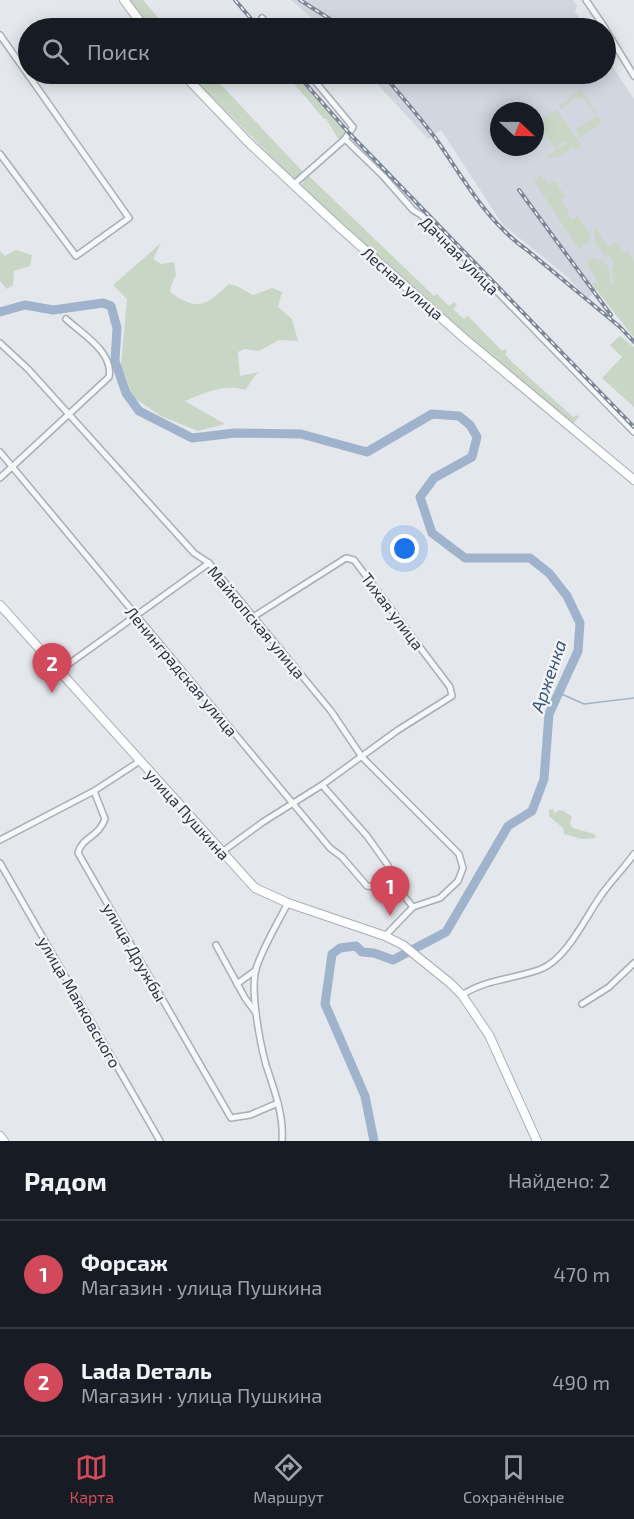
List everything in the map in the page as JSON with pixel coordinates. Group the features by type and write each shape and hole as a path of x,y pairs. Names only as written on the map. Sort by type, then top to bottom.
{"main road":[{"path":"124,0 138,18"},
{"name":"Лесная улица","path":"193,84 249,143 338,226 465,339 634,480"},
{"name":"улица Пушкина","path":"0,605 255,888 288,903 385,936 403,945 462,995 489,1035 537,1141"},
{"path":"0,1136 4,1141"}],"street":[{"path":"586,0 598,18"},
{"path":"0,34 18,60"},
{"path":"616,47 634,76"},
{"path":"0,154 76,256 129,218 35,84"},
{"path":"294,184 345,139 354,126 318,84"},
{"name":"Дачная улица","path":"345,139 634,432"},
{"path":"0,478 109,377 111,369 103,352 66,319"},
{"name":"Майкопская улица","path":"0,343 28,369 194,553 209,563 331,711 362,757 459,854 463,868 458,881 440,898 413,907"},
{"name":"Ленинградская улица","path":"0,452 330,848 342,857 367,886 399,890"},
{"name":"Тихая улица","path":"253,617 346,558 354,560 432,661 450,687 452,696 398,730 362,757"},
{"path":"59,671 209,563"},
{"path":"222,852 362,757"},
{"path":"0,840 94,791 140,761"},
{"path":"322,785 367,836 387,864 399,890 413,907 385,936"},
{"name":"улица Дружбы","path":"94,791 105,819 101,830 80,845 78,853 231,1118 250,1115 278,1103"},
{"path":"462,995 473,988 543,969 568,945 611,881 634,854"},
{"name":"улица Маяковского","path":"0,863 160,1141"},
{"path":"282,1141 283,1130 278,1103 264,1058 255,994 256,970 288,903"},
{"path":"216,945 237,984 257,1014"},
{"path":"582,1004 609,987 634,963"},
{"path":"237,984 256,970"}],"shaded area":[{"path":"291,0 573,0 577,6 575,12 579,18 312,18"},
{"path":"616,72 634,99 634,318 597,290 588,298 563,273 503,225 441,130 428,139 377,84 616,84"}],"green space":[{"path":"128,0 143,0 158,18 142,18"},
{"path":"199,84 220,84 303,172 339,140 326,119 294,84 304,84 347,133 295,180"},
{"path":"581,89 601,121 580,138 575,129 597,117 583,97 579,99 577,97 561,109 559,106"},
{"path":"556,109 581,145 575,150 573,147 556,158 554,156 549,159 548,156 567,143 565,141 555,148 544,132 544,118"},
{"path":"308,175 434,296 437,294 449,306 454,302 457,305 453,309 464,319 468,316 502,351 505,349 507,351 505,354 512,362 573,417 577,415 579,417 574,423 571,423 426,300 301,186"},
{"path":"541,175 549,185 555,181 565,196 560,200 569,211 567,213 572,220 578,216 589,233 591,241 579,249 534,181"},
{"path":"595,228 608,247 616,242 634,261 634,338 592,284 597,280 588,262 593,258 603,260 609,269 612,286 614,285 612,268 614,263 609,256 604,255 596,243 593,229"},
{"path":"161,243 153,259 161,264 174,262 176,275 170,292 180,298 201,304 214,297 229,284 253,295 272,288 282,292 278,307 292,319 298,341 279,340 259,351 244,349 238,352 240,376 258,372 245,390 223,388 185,401 225,424 198,431 161,416 133,397 121,365 127,299 113,285"},
{"path":"16,250 32,255 30,266 14,271 13,285 7,289 0,281 0,251 5,256"},
{"path":"620,336 634,347 634,407 602,378 622,357 610,345"},
{"path":"553,809 555,813 559,810 564,811 572,817 570,824 573,828 594,834 596,838 582,839 564,834 563,828 549,816 549,810"}],"waterway":[{"name":"Арженка","path":"0,312 25,305 53,310 103,303 111,306 117,328 115,361 126,393 139,411 192,438 235,433 301,434 367,452 432,414 459,416 470,425 477,437 472,457 434,478 420,497 432,533 465,558 530,558 549,573 567,596 580,623 578,651 549,714 544,779 532,811 508,826 446,932 393,960 374,953 362,952 356,946 340,948 332,954 325,1004 365,1096 374,1141"},
{"path":"559,693 584,704 634,698"}],"railway":[{"path":"235,0 250,18"},
{"path":"300,0 328,18"},
{"path":"306,84 349,133 634,427"},
{"path":"391,84 430,130 477,199 499,226 620,327 634,342"},
{"path":"519,190 611,315"}],"place":[{"name":"Lada Dеталь","path":"52,693"},
{"name":"Форсаж","path":"390,916"}]}
